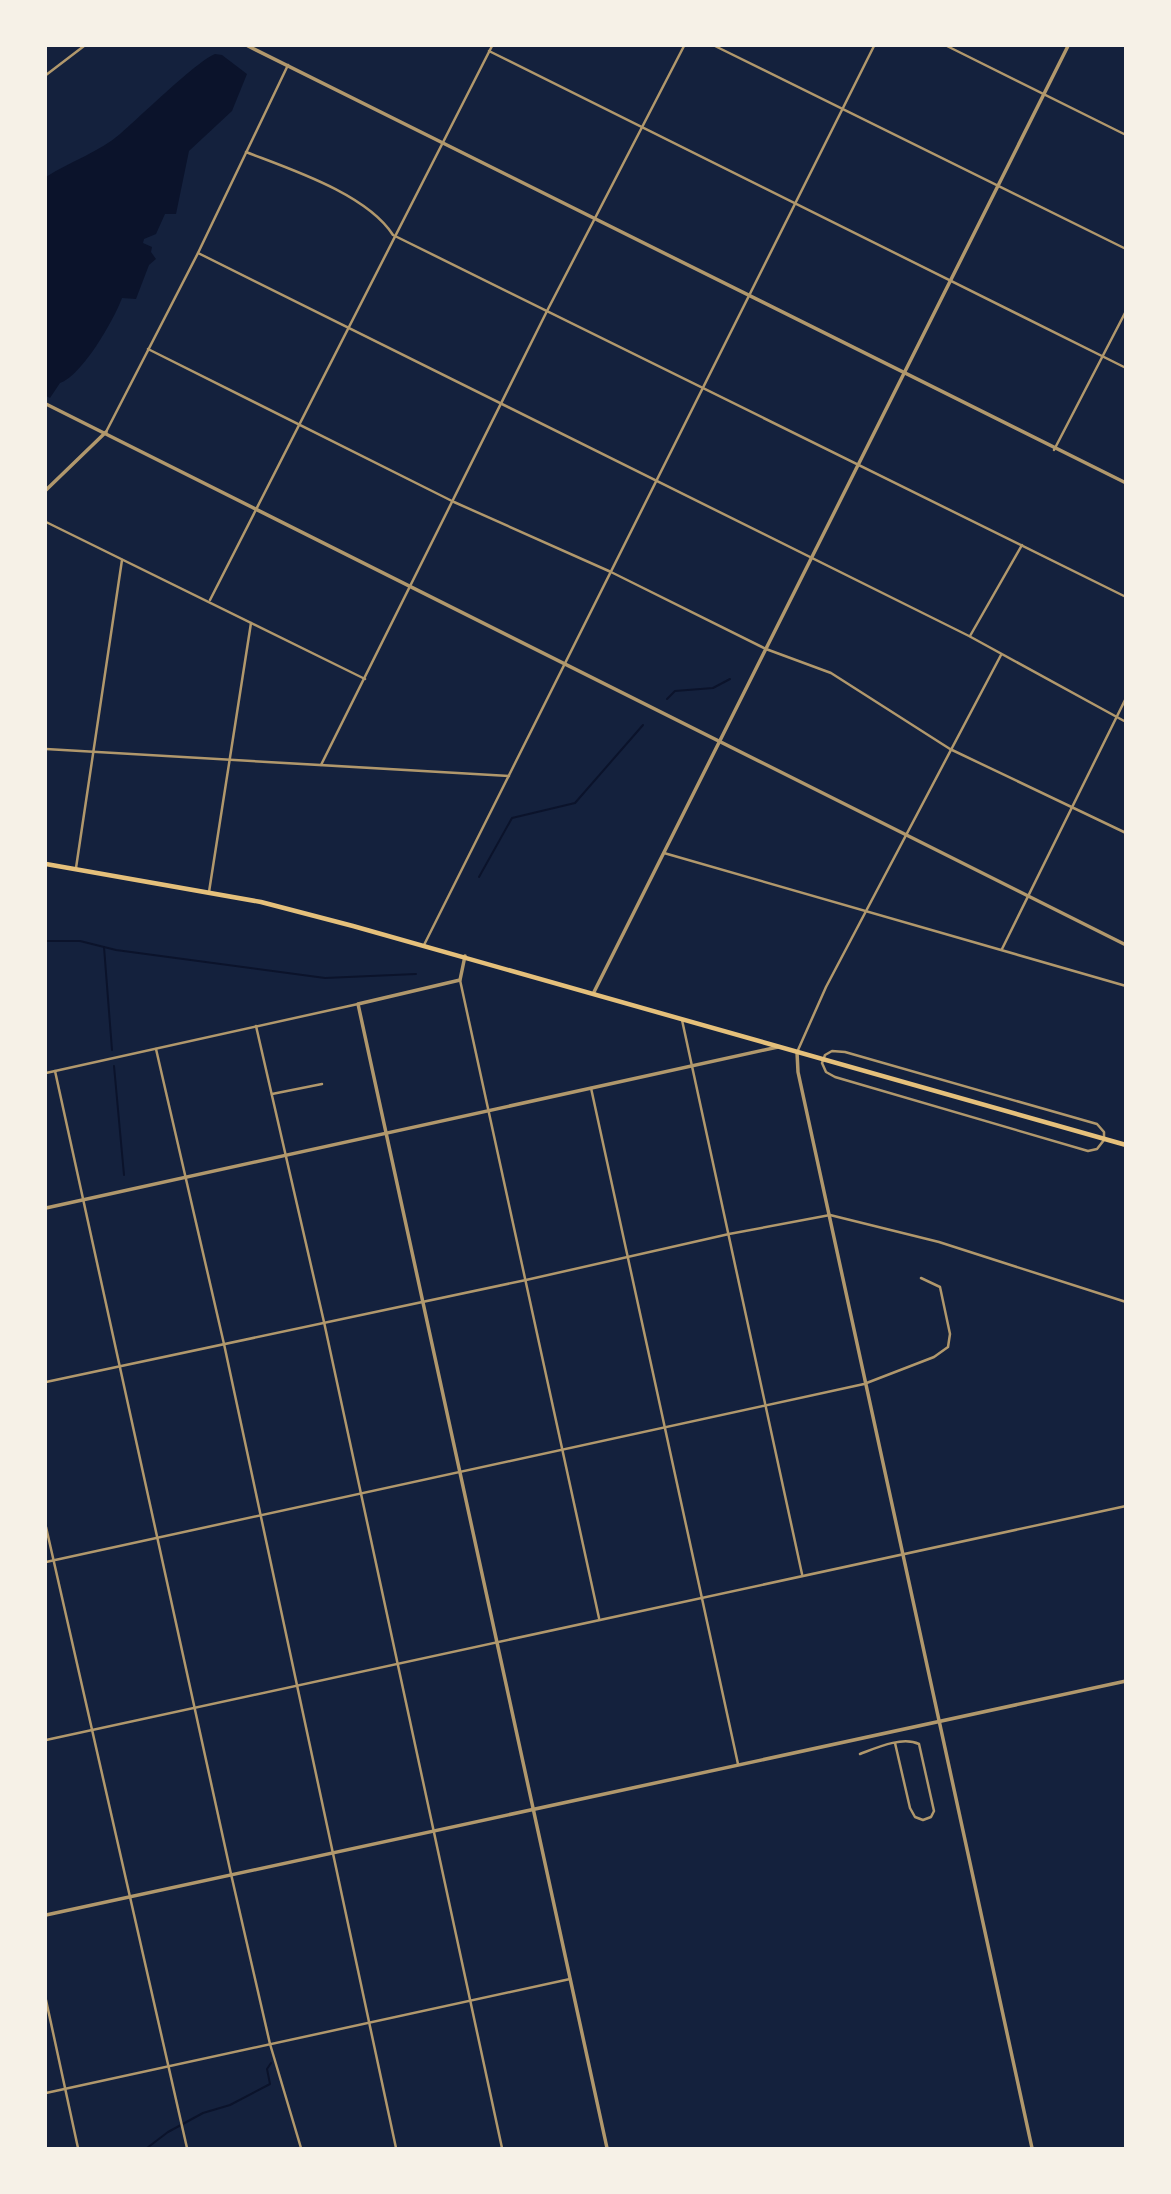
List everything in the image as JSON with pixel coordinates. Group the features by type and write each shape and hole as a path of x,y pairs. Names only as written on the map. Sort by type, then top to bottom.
{"highway":[{"path":"46,864 261,902 594,992 1125,1146"}],"street":[{"path":"46,75 84,46"},
{"path":"248,46 1125,483"},
{"path":"210,600 349,327 393,234 492,46"},
{"path":"321,765 547,311 684,46"},
{"path":"715,46 1125,249"},
{"path":"424,945 874,46"},
{"path":"947,46 1125,135"},
{"path":"594,992 1068,46"},
{"path":"489,51 1125,368"},
{"path":"46,490 106,432 198,253 288,65"},
{"path":"246,152 342,194 382,219 393,234 1125,597"},
{"path":"198,253 970,636 1125,722"},
{"path":"1055,450 1125,311"},
{"path":"148,349 454,502 611,572 766,649 831,673 950,749 1070,809 1125,833"},
{"path":"46,404 1125,945"},
{"path":"46,522 210,600 365,679"},
{"path":"970,636 1022,545"},
{"path":"75,869 122,560"},
{"path":"209,892 251,623"},
{"path":"1001,654 867,909 798,1050 798,1072 1032,2148"},
{"path":"1002,950 1125,698"},
{"path":"46,749 509,776"},
{"path":"664,853 867,909 1125,986"},
{"path":"465,956 460,980 490,1110 560,1450 599,1618"},
{"path":"46,1073 460,980"},
{"path":"358,1004 607,2148"},
{"path":"681,1018 729,1234 763,1406 802,1574"},
{"path":"256,1026 324,1322 502,2148"},
{"path":"46,1208 780,1046"},
{"path":"156,1049 298,1684 396,2148"},
{"path":"832,1051 845,1052 1097,1124 1104,1132 1104,1140 1097,1149 1088,1151 900,1097 830,1075 824,1069 823,1058 832,1051"},
{"path":"55,1071 231,1874 270,2044 301,2148"},
{"path":"272,1094 322,1084"},
{"path":"591,1088 738,1764"},
{"path":"46,1382 729,1234 830,1215 939,1242 1125,1302"},
{"path":"46,1562 864,1384 934,1357 948,1347 950,1334 940,1287 921,1278"},
{"path":"46,1740 498,1639 1125,1506"},
{"path":"46,1527 128,1898 187,2148"},
{"path":"46,1915 1125,1681"},
{"path":"860,1754 895,1744 910,1741 919,1744 934,1811 931,1817 923,1820 915,1817 910,1808 895,1744"},
{"path":"46,2093 570,1979"},
{"path":"46,2000 78,2148"}],"water":[{"path":"215,54 222,55 247,74 232,111 189,151 176,214 165,214 156,234 144,239 143,243 152,247 151,252 156,259 149,265 136,299 122,298 105,333 87,359 69,378 60,383 50,398 46,396 46,177 112,140 182,78"}],"waterway":[{"path":"667,699 675,691 713,688 730,679"},
{"path":"479,877 512,818 575,803 643,725"},
{"path":"46,941 80,941 116,950 325,978 416,974"},
{"path":"104,947 112,1050"},
{"path":"114,1066 124,1175"},
{"path":"147,2148 168,2132 203,2113 230,2105 270,2084 267,2069 271,2063"}]}
